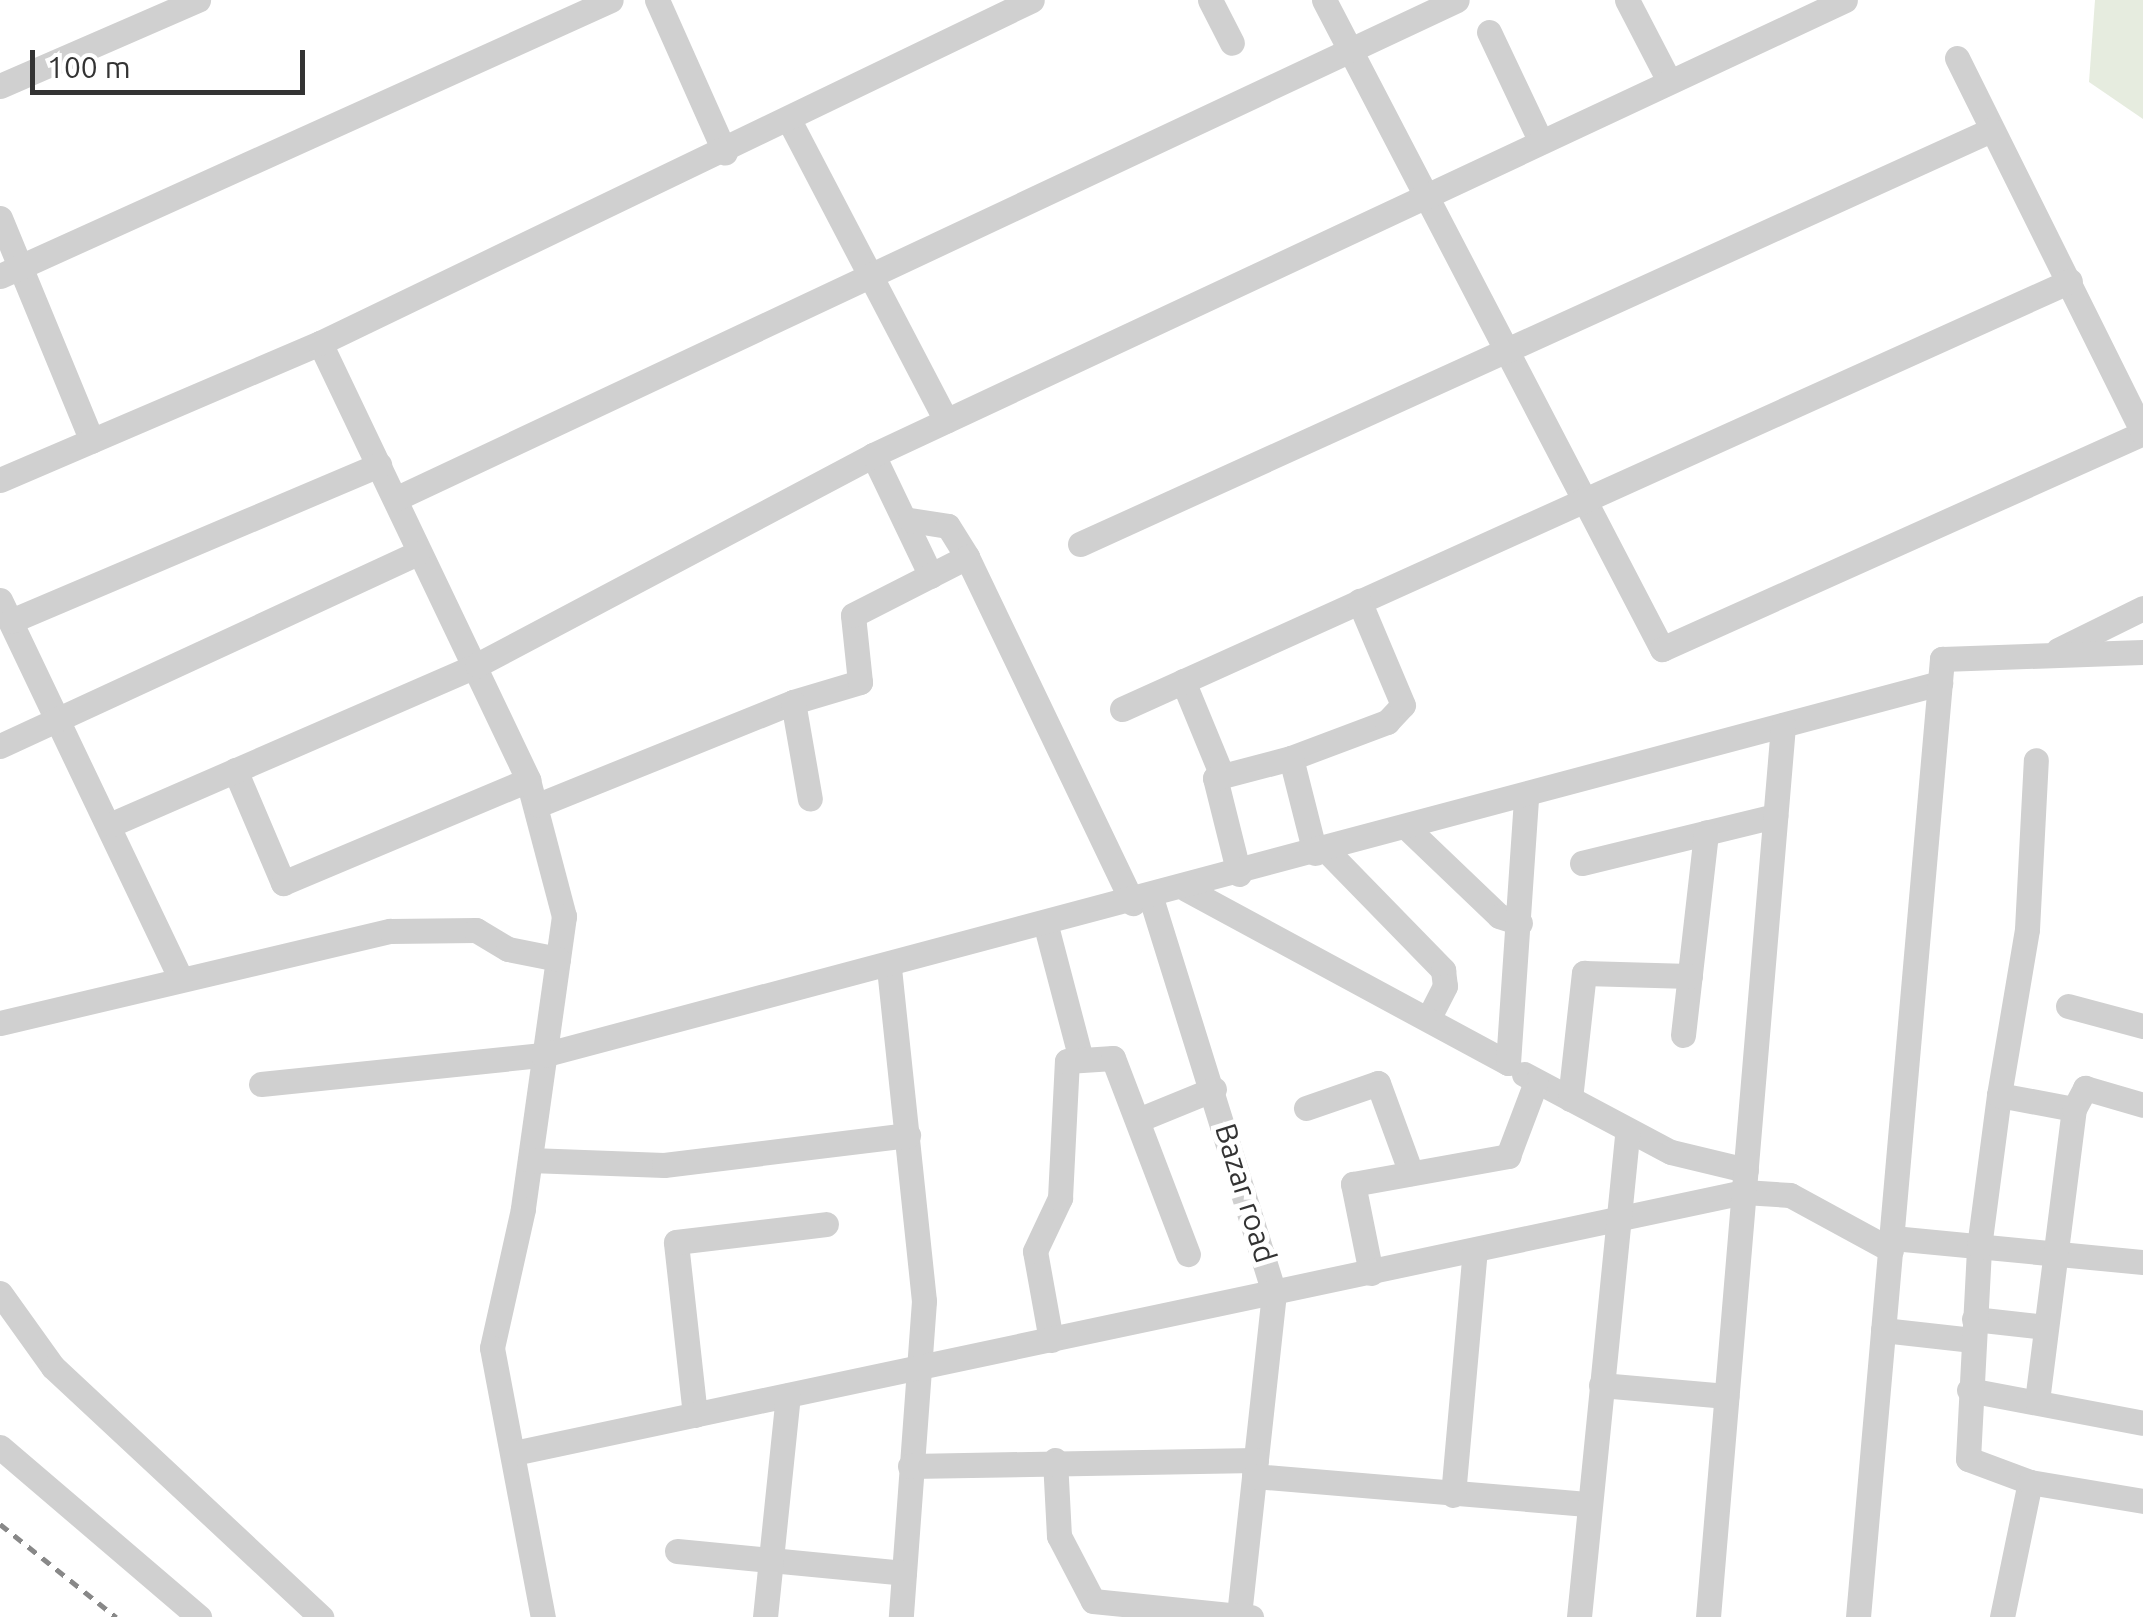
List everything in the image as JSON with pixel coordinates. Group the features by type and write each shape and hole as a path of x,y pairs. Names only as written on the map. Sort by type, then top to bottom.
{"street":[{"path":"0,86 198,0"},
{"path":"10,272 611,0"},
{"path":"657,0 725,154"},
{"path":"0,480 320,343 725,154 1032,0"},
{"path":"1210,0 1232,42"},
{"path":"1324,0 1666,650 2143,432 1957,58"},
{"path":"395,498 1457,0"},
{"path":"1627,0 1669,81"},
{"path":"112,824 478,665 874,455 1845,0"},
{"path":"1489,32 1540,140"},
{"path":"790,122 946,421"},
{"path":"1080,544 1991,130"},
{"path":"0,218 10,272 92,441"},
{"path":"1122,709 2070,281"},
{"path":"320,343 418,553 478,665 528,780 538,805 564,916 530,1160 492,1348 543,1617"},
{"path":"874,455 910,520 931,576"},
{"path":"180,978 112,824 6,610 378,465"},
{"name":"Bazar road","path":"910,520 948,526 967,557 1142,901 1214,1089 1274,1293 1239,1616"},
{"path":"0,746 418,553"},
{"path":"538,805 793,702 858,684 850,620 967,557"},
{"path":"1221,773 1291,758 1387,722 1403,705 1360,601"},
{"path":"2047,656 2143,608"},
{"path":"1858,1617 1942,660 2143,652"},
{"path":"1184,681 1221,773 1238,874"},
{"path":"261,1084 542,1055 1142,901 1940,682"},
{"path":"793,702 810,799"},
{"path":"1708,1617 1783,725"},
{"path":"1291,758 1321,852 1442,970 1446,986 1428,1019"},
{"path":"2036,760 2027,929 1979,1247 1969,1390 1970,1463 2030,1482 2143,1501"},
{"path":"234,770 283,884 528,780"},
{"path":"1508,1063 1526,796"},
{"path":"1582,864 1775,816"},
{"path":"1406,828 1498,916 1520,923"},
{"path":"1683,1035 1706,832"},
{"path":"1186,888 1508,1063 1627,1133 1790,1195 1892,1244 1979,1247 2143,1262"},
{"path":"1046,926 1080,1056"},
{"path":"0,1023 390,931 476,930 508,949 558,958"},
{"path":"889,968 924,1301 915,1368 901,1617"},
{"path":"1570,1099 1584,973 1690,976"},
{"path":"2068,1006 2143,1026"},
{"path":"1051,1340 1035,1251 1060,1198 1061,1068 1080,1056 1112,1058 1188,1254"},
{"path":"1371,1273 1353,1184 1508,1156 1536,1082"},
{"path":"1306,1108 1378,1083 1411,1173"},
{"path":"2037,1401 2074,1108 2085,1088 2143,1105"},
{"path":"1138,1120 1214,1089"},
{"path":"1999,1096 2074,1108"},
{"path":"1578,1617 1615,1220 1627,1133"},
{"path":"530,1160 664,1165 908,1135"},
{"path":"514,1453 1615,1220 1745,1181"},
{"path":"695,1415 676,1242 826,1224"},
{"path":"1454,1496 1475,1250"},
{"path":"0,1293 53,1367 321,1617"},
{"path":"1883,1330 2046,1327"},
{"path":"1600,1385 1727,1396"},
{"path":"1969,1390 2143,1423"},
{"path":"765,1617 788,1396"},
{"path":"0,1446 199,1617"},
{"path":"910,1466 1055,1460 1255,1468 1454,1496 1590,1504"},
{"path":"1055,1460 1059,1536 1089,1609 1251,1617"},
{"path":"2002,1617 2030,1482"},
{"path":"677,1552 904,1573"}],"shaded area":[{"path":"2095,0 2143,0 2143,119 2089,82"}],"railway":[{"path":"0,1524 116,1617"}]}
